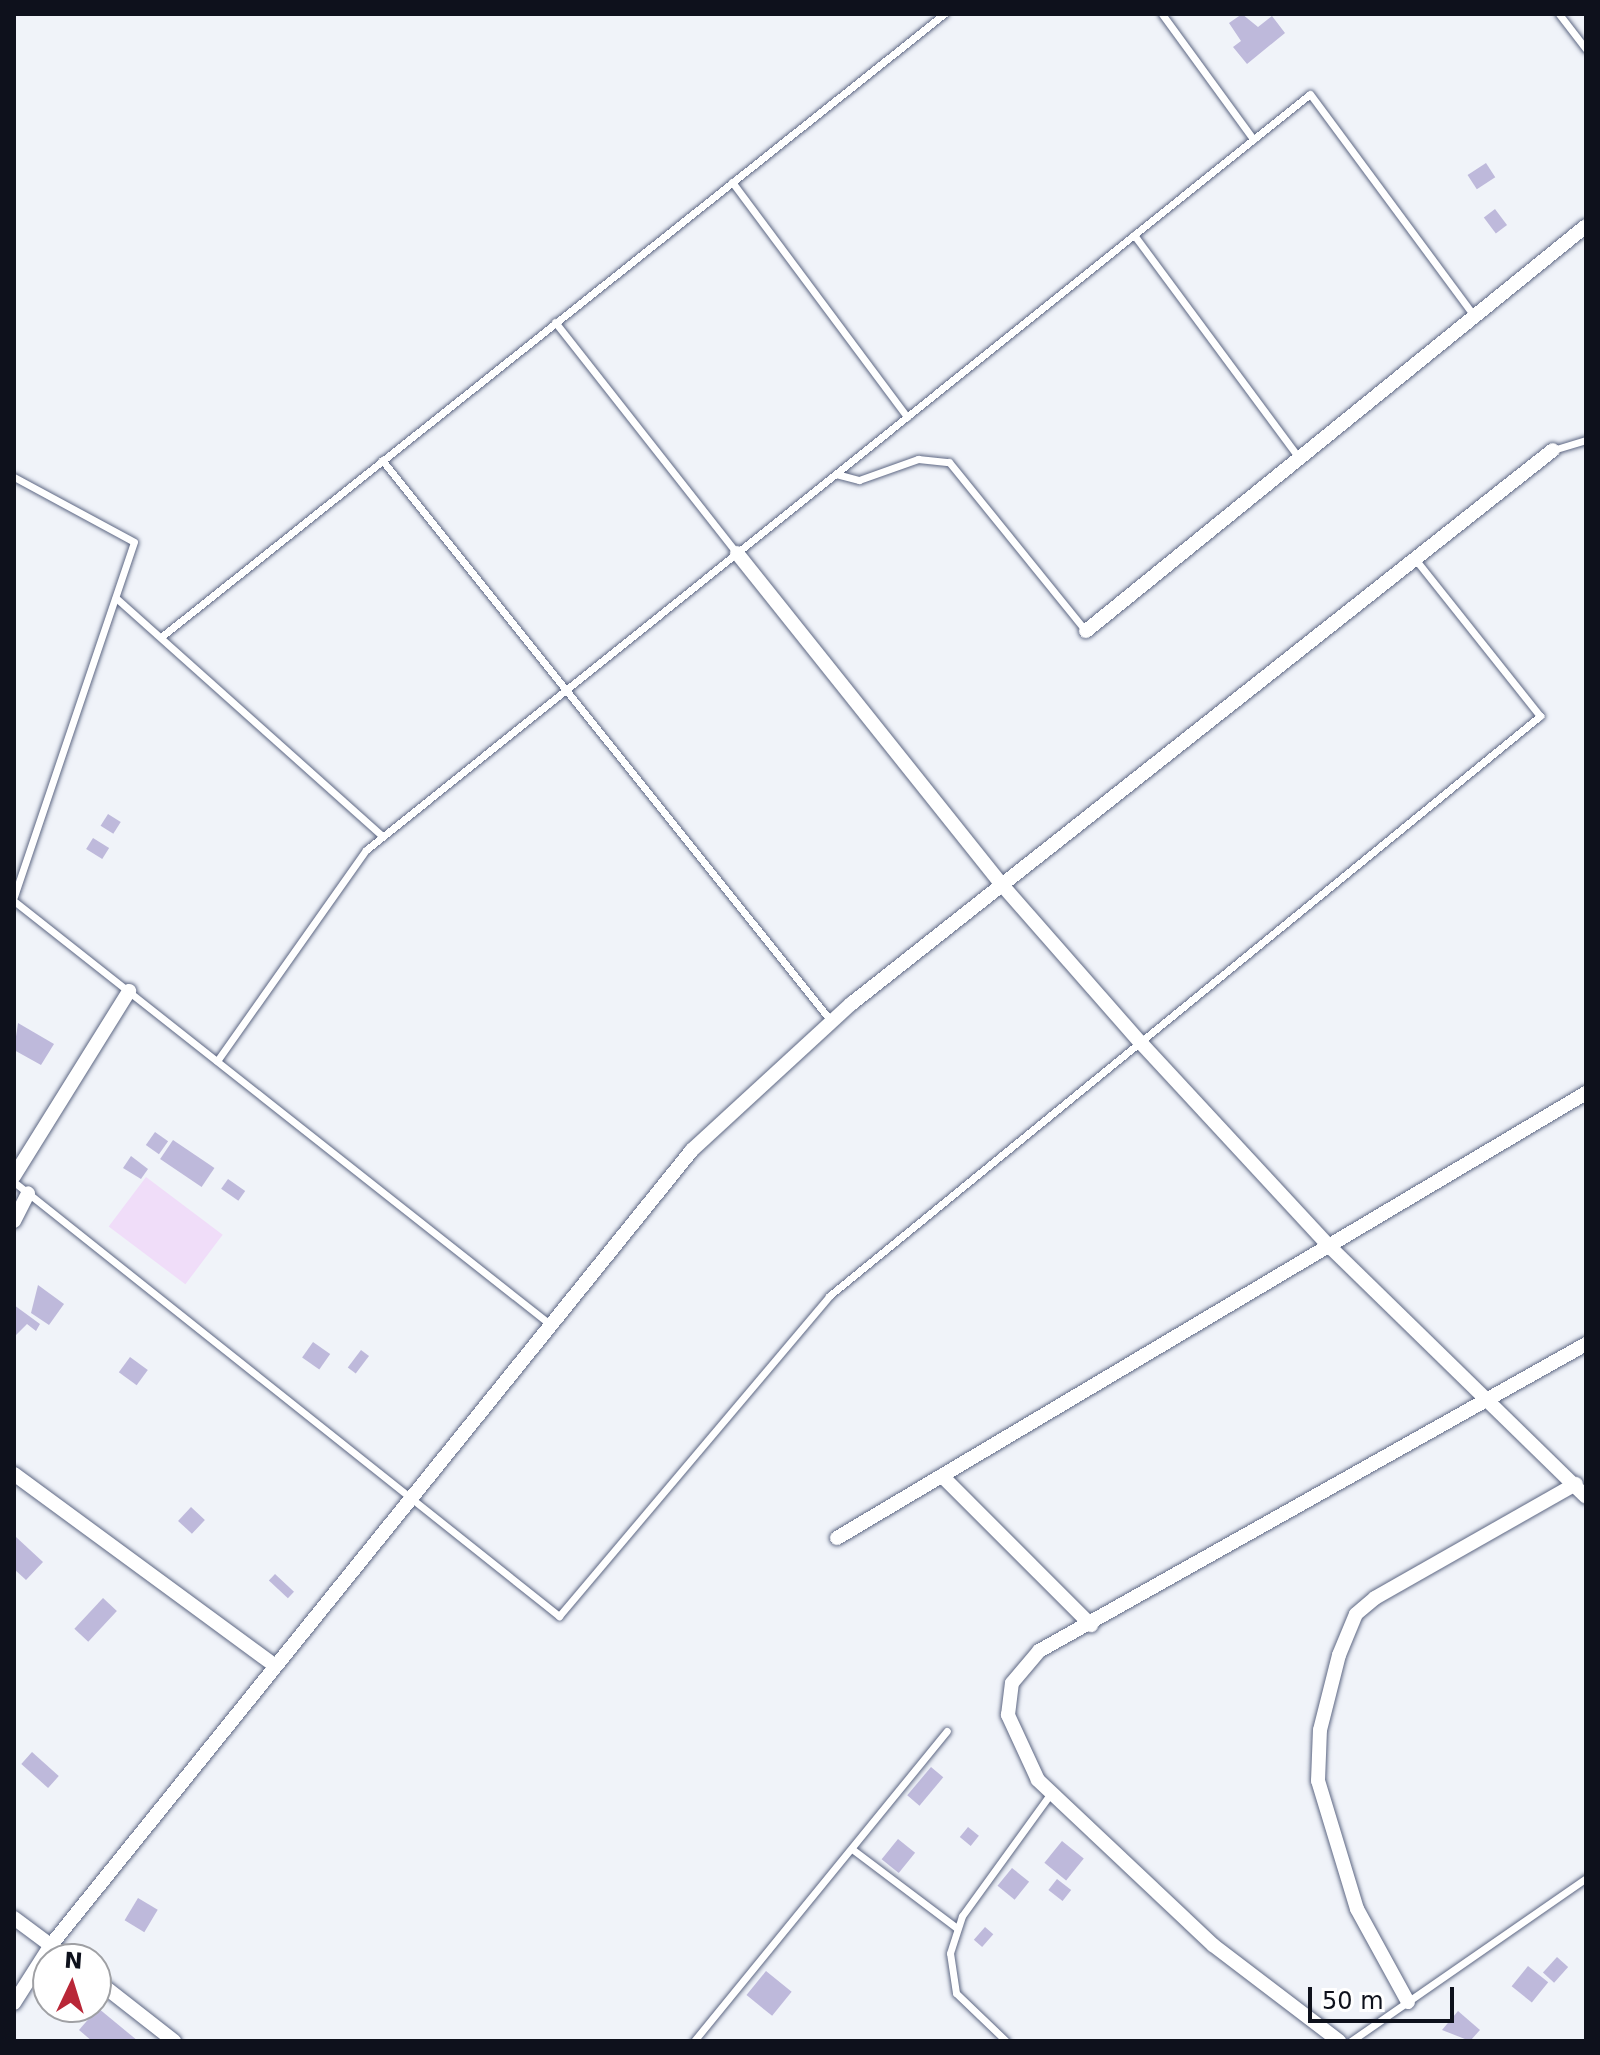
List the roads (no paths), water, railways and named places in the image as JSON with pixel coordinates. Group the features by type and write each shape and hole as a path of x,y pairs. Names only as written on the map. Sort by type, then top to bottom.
{"street":[{"path":"1086,631 1473,314 1586,226"},
{"path":"53,1943 410,1498 547,1322 692,1150 831,1021 1553,450"},
{"path":"737,553 1002,885 1140,1042 1331,1248 1586,1497"},
{"path":"14,1179 129,991"},
{"path":"837,1538 1331,1248 1586,1093"},
{"path":"14,1221 28,1193"},
{"path":"1339,2041 1213,1945 1051,1793 1028,1768 1008,1699 1023,1664 1491,1404 1586,1344"},
{"path":"14,1474 274,1665"},
{"path":"942,1476 1091,1625"},
{"path":"1408,2002 1357,1909 1318,1781 1320,1730 1339,1655 1356,1614 1375,1598 1576,1484"},
{"path":"14,1918 48,1943"},
{"path":"14,2003 32,1975"},
{"path":"112,1993 174,2041"}],"lane":[{"path":"161,637 944,14"},
{"path":"1162,14 1253,139"},
{"path":"1559,14 1586,49"},
{"path":"217,1061 348,870 383,837 1310,94 1473,314"},
{"path":"732,182 907,417"},
{"path":"1134,235 1298,457"},
{"path":"555,322 737,553"},
{"path":"1553,450 1586,440"},
{"path":"836,474 859,480 928,458 959,469 1086,631"},
{"path":"382,460 831,1021"},
{"path":"14,477 134,542 14,899 547,1322"},
{"path":"14,1179 559,1616 829,1296 1540,716 1415,559"},
{"path":"116,598 383,837"},
{"path":"694,2041 947,1731"},
{"path":"1006,2041 956,1993 950,1965 957,1928 1051,1793"},
{"path":"852,1849 957,1928"},
{"path":"1351,2041 1586,1878"}]}
